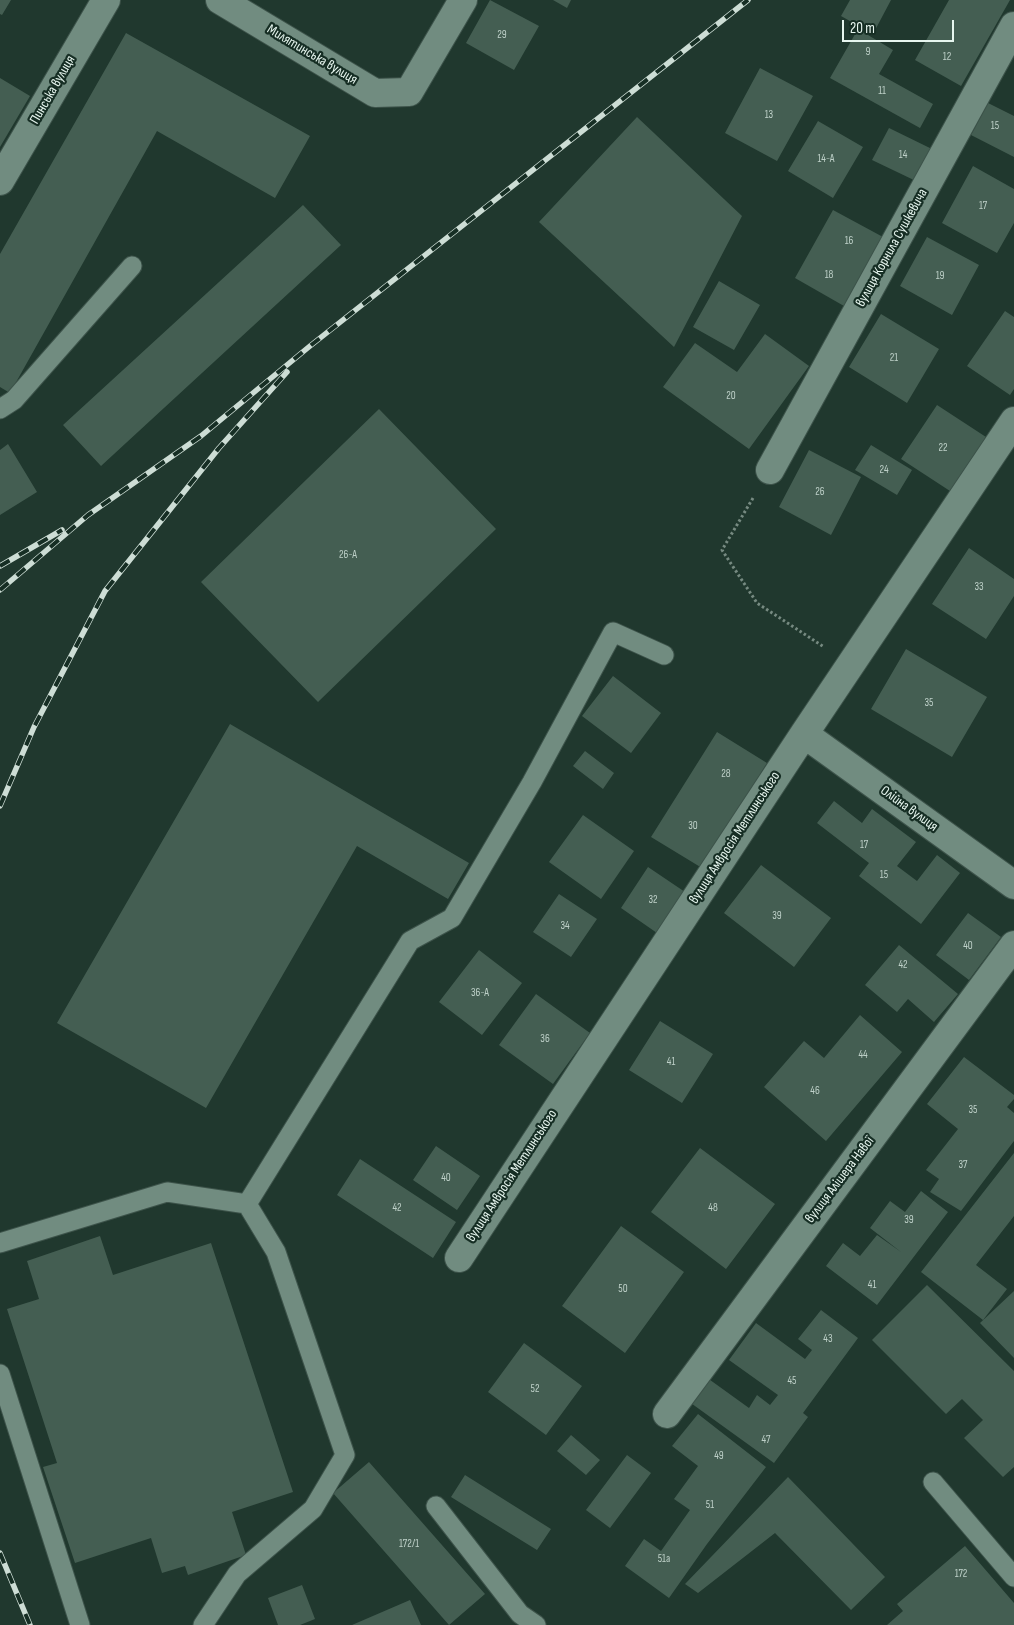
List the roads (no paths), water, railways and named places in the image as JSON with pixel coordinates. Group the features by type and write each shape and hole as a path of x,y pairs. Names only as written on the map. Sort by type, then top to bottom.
{"street":[{"name":"Пинська вулиця","path":"0,181 106,0"},
{"name":"Милятинська вулиця","path":"220,0 375,93 409,92 463,0"},
{"name":"вулиця Корнила Сушкевича","path":"770,470 1014,26"},
{"name":"вулиця Амвросія Метлинського","path":"459,1258 850,664 1014,420"},
{"name":"Олійна вулиця","path":"804,734 1014,884"},
{"name":"вулиця Алішера Навої","path":"667,1414 1014,945"}],"lane":[{"path":"0,409 14,400 132,266"},
{"path":"246,1204 410,940 452,918 532,782 613,632 664,655"},
{"path":"0,1243 167,1192 246,1204 276,1252 345,1455 313,1509 237,1574 202,1625"},
{"path":"0,1374 80,1625"},
{"path":"933,1482 1014,1577"},
{"path":"436,1506 520,1614 536,1625"}],"railway":[{"path":"0,590 88,515 201,436 310,346 748,0"},
{"path":"0,806 34,727 105,591 219,448 287,372"},
{"path":"0,566 62,530"},
{"path":"0,1553 30,1625"}]}
